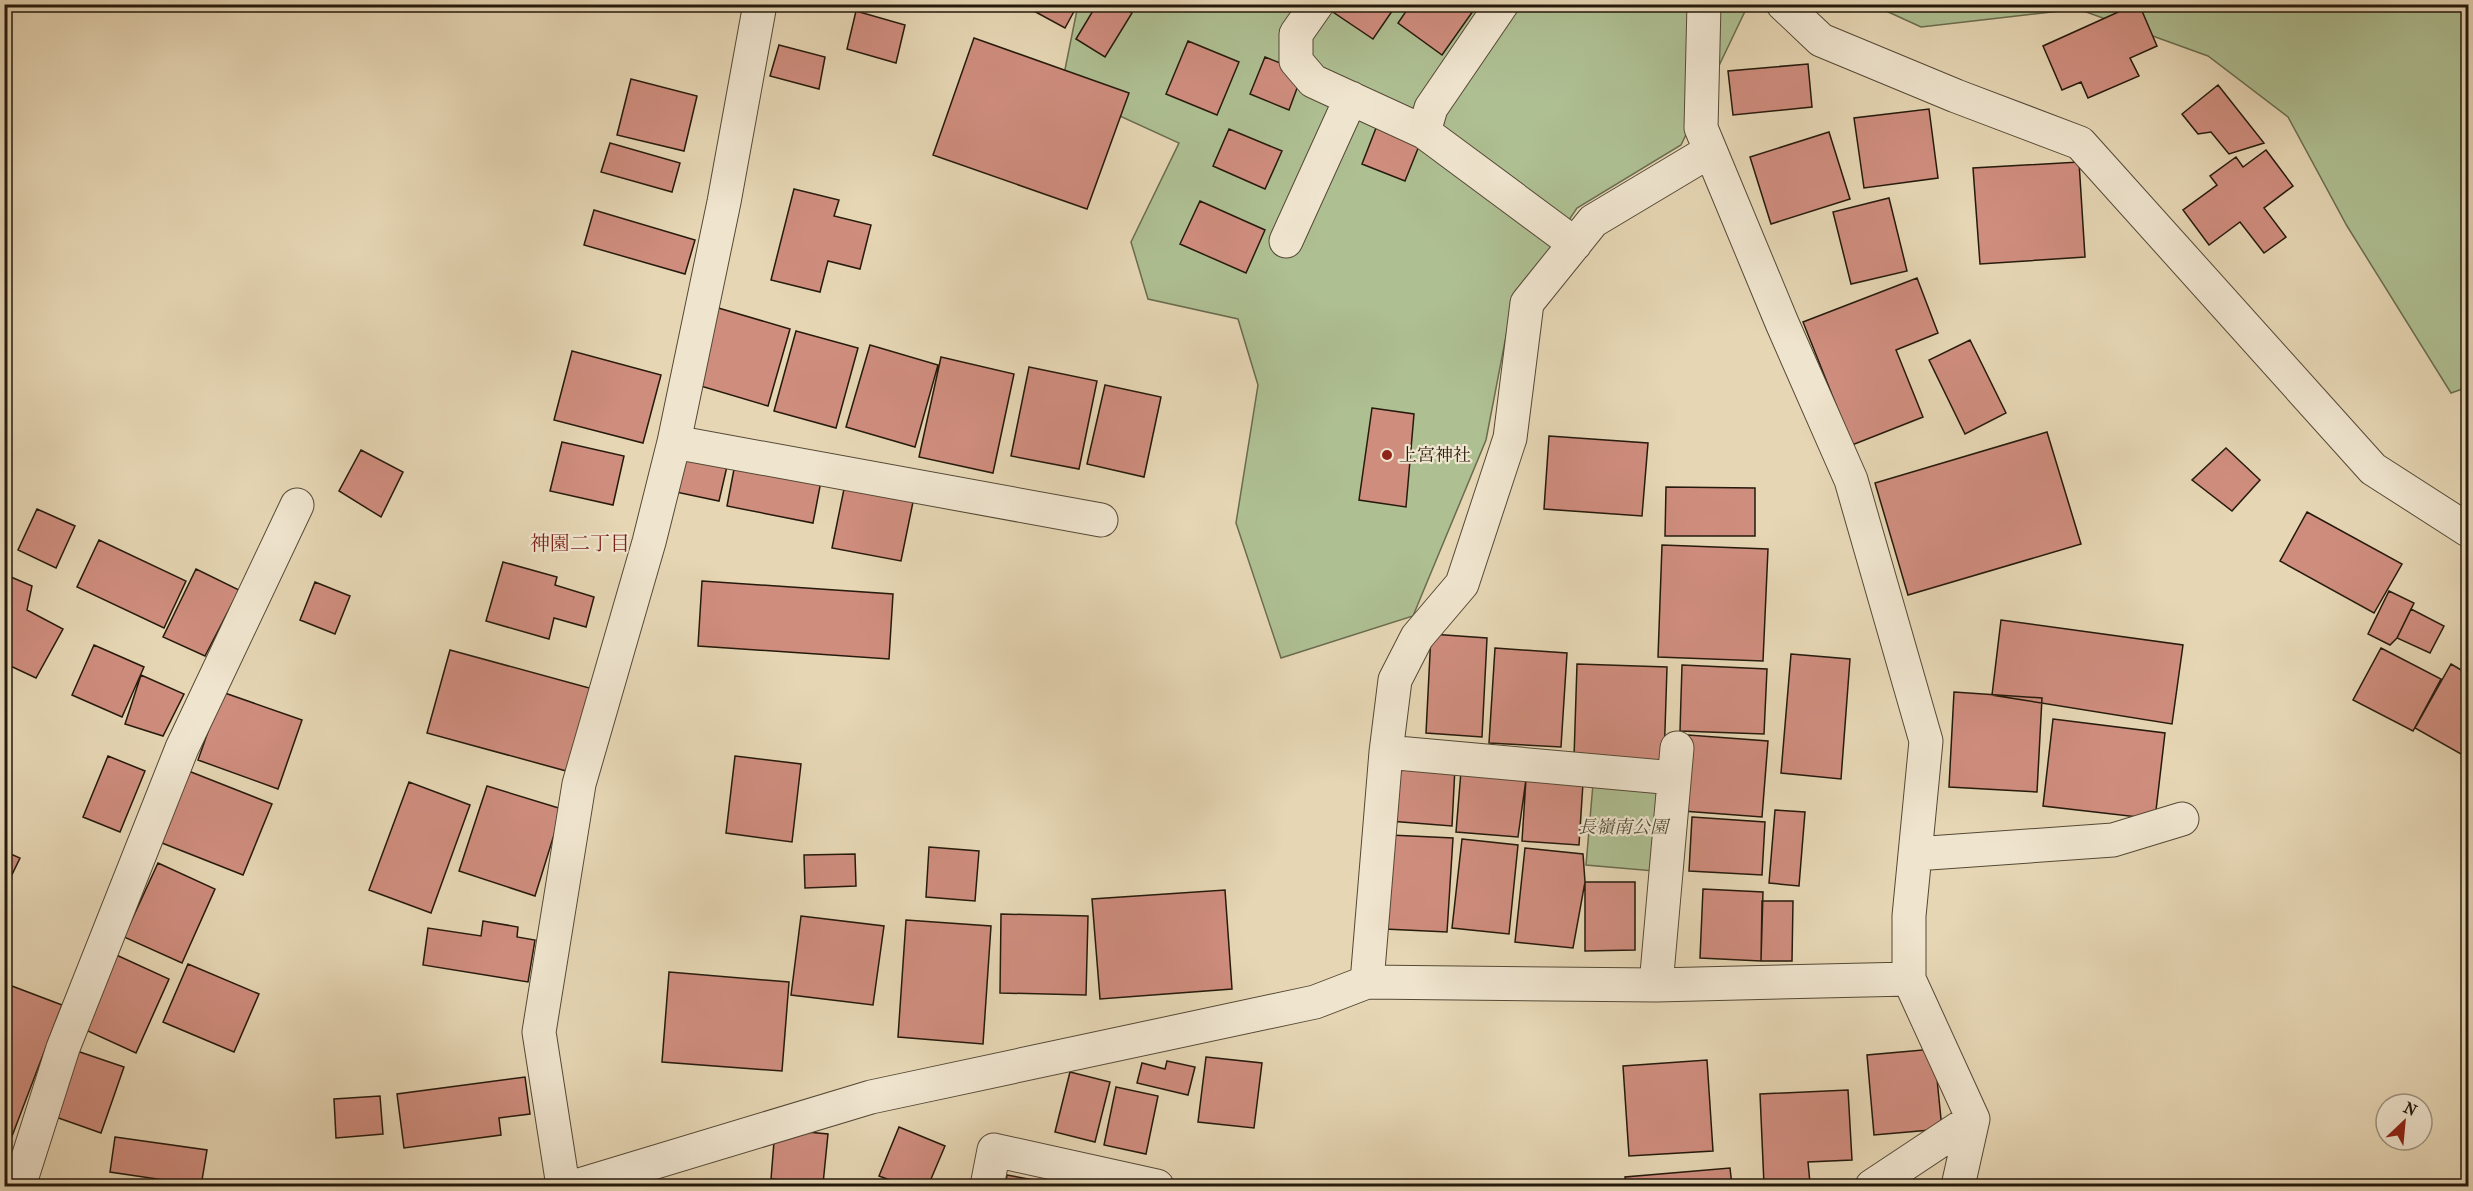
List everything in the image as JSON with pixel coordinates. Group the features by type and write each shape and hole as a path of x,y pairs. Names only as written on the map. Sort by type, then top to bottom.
{"street":[{"path":"563,1186 539,1032 579,784 649,542 674,442 724,202 760,4"},
{"path":"1317,4 1296,34 1296,61 1313,81 1424,132 1575,244"},
{"path":"1424,132 1431,108 1502,4"},
{"path":"1704,4 1701,128 1854,491 1926,741 1909,916 1909,979 1973,1119 1958,1186"},
{"path":"1783,4 1821,40 1956,96 2080,143 2373,468 2469,530"},
{"path":"1286,241 1350,98"},
{"path":"1367,982 1386,752 1395,680 1417,637 1462,585 1510,438 1527,303 1593,221 1710,151"},
{"path":"674,442 1101,520"},
{"path":"19,1186 63,1048 177,759 297,505"},
{"path":"1386,752 1675,763 1656,985"},
{"path":"1915,854 2114,840 2182,819"},
{"path":"576,1186 871,1097 1315,1002 1367,982 1656,985 1909,979"},
{"path":"1872,1186 1973,1119"},
{"path":"987,1186 994,1150 1157,1186"}],"green space":[{"path":"1078,5 1748,5 1681,145 1577,208 1512,305 1486,440 1413,616 1281,658 1236,523 1258,385 1238,319 1148,299 1131,242 1179,143 1061,89"},
{"path":"1873,5 2468,5 2468,387 2451,393 2347,226 2288,117 2208,56 2078,9 1921,27"},
{"name":"長嶺南公園","path":"1593,784 1661,790 1654,871 1586,865"}],"building":[{"path":"1021,4 1078,4 1065,28"},
{"path":"1097,4 1118,4 1132,13 1105,57 1076,39"},
{"path":"1334,4 1397,4 1373,39 1330,10"},
{"path":"1411,4 1478,4 1442,55 1398,23"},
{"path":"2139,4 2157,46 2130,58 2139,76 2088,98 2081,82 2062,90 2043,46"},
{"path":"856,11 905,25 896,63 847,49"},
{"path":"974,38 1129,93 1087,209 933,155"},
{"path":"1188,41 1239,62 1217,115 1166,94"},
{"path":"779,45 825,57 819,89 770,76"},
{"path":"1265,57 1303,72 1289,110 1250,94"},
{"path":"1808,64 1812,107 1733,115 1728,71"},
{"path":"631,79 697,96 684,151 617,135"},
{"path":"2218,85 2264,143 2229,154 2211,132 2198,134 2182,114"},
{"path":"1929,109 1938,178 1864,188 1854,118"},
{"path":"1376,128 1419,146 1405,181 1362,164"},
{"path":"1229,129 1282,151 1265,189 1213,166"},
{"path":"1829,132 1850,199 1771,224 1750,157"},
{"path":"610,143 680,163 672,192 601,172"},
{"path":"2266,150 2293,186 2264,208 2286,237 2264,253 2240,222 2209,245 2183,210 2217,185 2210,176 2236,157 2243,167"},
{"path":"2079,162 2085,257 1980,264 1973,168"},
{"path":"794,189 839,200 834,216 871,225 860,269 828,261 820,292 771,280"},
{"path":"1889,198 1907,271 1851,284 1833,212"},
{"path":"1200,201 1265,230 1246,273 1180,244"},
{"path":"594,210 695,240 685,274 584,245"},
{"path":"1917,278 1938,333 1896,350 1923,417 1852,445 1803,322"},
{"path":"715,307 790,329 768,406 694,384"},
{"path":"796,331 858,348 836,428 774,411"},
{"path":"1970,340 2006,413 1965,434 1929,360"},
{"path":"870,345 938,365 915,447 846,427"},
{"path":"572,351 661,375 643,443 554,420"},
{"path":"941,357 1014,374 993,473 919,457"},
{"path":"1029,367 1097,381 1079,469 1011,456"},
{"path":"1105,385 1161,397 1144,477 1087,464"},
{"path":"1372,408 1414,414 1406,507 1359,500"},
{"path":"2047,432 2081,544 1908,595 1875,483"},
{"path":"1549,436 1648,443 1642,516 1544,509"},
{"path":"562,442 624,456 613,505 550,491"},
{"path":"2226,448 2260,480 2232,511 2192,480"},
{"path":"361,450 403,472 381,517 339,491"},
{"path":"680,451 728,462 719,501 671,491"},
{"path":"735,464 821,481 813,523 727,506"},
{"path":"845,484 914,497 901,561 832,548"},
{"path":"1666,487 1755,488 1755,536 1665,536"},
{"path":"37,509 75,526 56,568 18,550"},
{"path":"2307,512 2402,564 2374,613 2280,561"},
{"path":"99,540 186,581 164,628 77,587"},
{"path":"1662,545 1768,549 1763,661 1658,657"},
{"path":"503,562 557,577 555,585 594,597 586,627 554,618 549,639 486,621"},
{"path":"196,569 239,590 205,656 163,637"},
{"path":"4,574 32,586 27,610 63,629 36,678 4,663"},
{"path":"702,581 893,594 889,659 698,646"},
{"path":"315,582 350,596 335,634 300,620"},
{"path":"2389,591 2414,603 2397,638 2390,645 2368,634"},
{"path":"2411,609 2444,626 2430,653 2397,638"},
{"path":"2001,620 2183,645 2172,724 1992,695"},
{"path":"1431,634 1487,638 1482,737 1426,733"},
{"path":"94,645 144,667 122,717 72,695"},
{"path":"1495,648 1567,653 1561,747 1489,743"},
{"path":"2381,648 2441,679 2413,731 2353,700"},
{"path":"450,650 593,689 570,772 427,733"},
{"path":"1791,654 1850,659 1841,779 1781,773"},
{"path":"1577,664 1667,667 1664,761 1574,758"},
{"path":"2451,664 2468,674 2468,758 2415,728"},
{"path":"1682,665 1767,669 1764,734 1680,731"},
{"path":"141,675 184,694 163,736 125,724"},
{"path":"222,692 302,720 278,789 198,760"},
{"path":"1954,692 2042,698 2037,792 1949,787"},
{"path":"2053,719 2165,733 2155,819 2043,806"},
{"path":"1688,735 1768,741 1762,817 1683,811"},
{"path":"108,756 145,771 120,832 83,817"},
{"path":"735,756 801,764 792,842 726,833"},
{"path":"1393,763 1455,767 1452,826 1389,821"},
{"path":"186,770 272,804 243,875 157,841"},
{"path":"1461,771 1526,779 1518,837 1456,832"},
{"path":"1526,779 1583,783 1579,845 1522,841"},
{"path":"409,782 470,805 431,913 369,890"},
{"path":"487,786 562,809 535,896 459,871"},
{"path":"1775,810 1805,812 1799,886 1769,883"},
{"path":"1692,817 1765,822 1762,875 1689,871"},
{"path":"1390,835 1453,838 1447,932 1385,929"},
{"path":"1462,839 1518,845 1509,934 1452,928"},
{"path":"929,847 979,851 975,901 926,897"},
{"path":"1525,848 1583,854 1585,882 1573,948 1515,942"},
{"path":"4,851 20,858 4,891"},
{"path":"855,854 856,886 805,888 804,855"},
{"path":"158,863 215,889 182,963 124,937"},
{"path":"1585,882 1635,882 1635,950 1585,951"},
{"path":"1703,889 1763,892 1761,961 1700,958"},
{"path":"1225,890 1232,989 1100,999 1092,899"},
{"path":"1762,901 1793,901 1792,961 1761,961"},
{"path":"1001,914 1088,916 1086,995 1000,993"},
{"path":"801,916 884,926 873,1005 791,995"},
{"path":"906,920 991,926 983,1044 898,1037"},
{"path":"483,921 518,927 517,937 535,940 528,982 423,965 428,928 481,936"},
{"path":"112,953 169,979 136,1053 79,1027"},
{"path":"188,964 259,994 234,1052 163,1022"},
{"path":"669,972 789,982 782,1071 662,1062"},
{"path":"4,983 62,1005 9,1144 4,1142"},
{"path":"1934,1049 1942,1129 1874,1135 1867,1055"},
{"path":"74,1050 124,1067 101,1133 50,1115"},
{"path":"1206,1057 1262,1063 1254,1128 1198,1122"},
{"path":"1707,1060 1713,1151 1629,1156 1623,1066"},
{"path":"1167,1061 1195,1067 1188,1095 1137,1083 1142,1063 1165,1069"},
{"path":"1070,1072 1110,1082 1095,1142 1055,1132"},
{"path":"525,1077 530,1114 499,1118 501,1135 404,1148 397,1094"},
{"path":"1116,1087 1158,1096 1146,1154 1104,1145"},
{"path":"1848,1090 1852,1160 1808,1162 1810,1183 1764,1185 1760,1094"},
{"path":"380,1096 383,1134 336,1138 334,1099"},
{"path":"899,1127 945,1146 928,1186 906,1186 879,1176"},
{"path":"775,1129 828,1134 823,1184 771,1179"},
{"path":"115,1137 207,1150 201,1186 177,1186 178,1182 110,1172"},
{"path":"1730,1168 1732,1186 1626,1186 1625,1177"},
{"path":"1007,1175 1067,1186 1005,1186"},
{"path":"734,1180 734,1186 673,1186 673,1185"}],"place":[{"name":"上宮神社","path":"1387,455"}],"district":[{"name":"神園二丁目","path":"580,543"}]}
